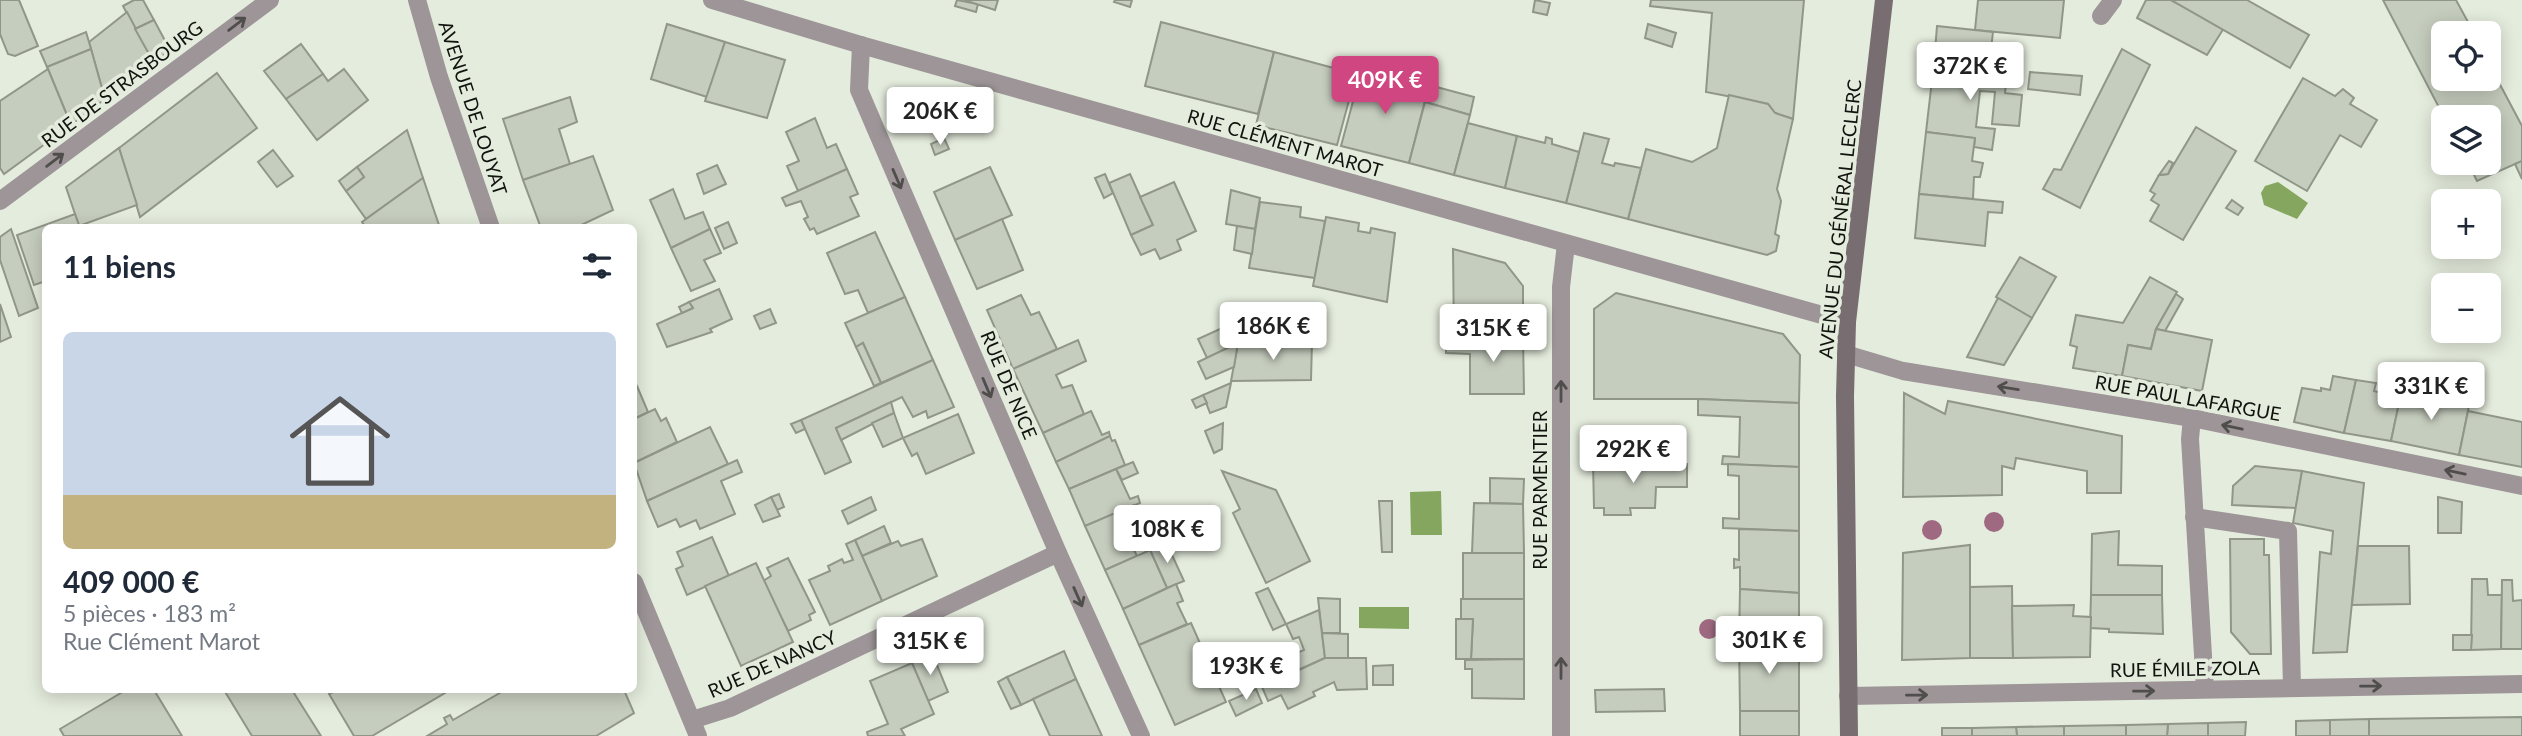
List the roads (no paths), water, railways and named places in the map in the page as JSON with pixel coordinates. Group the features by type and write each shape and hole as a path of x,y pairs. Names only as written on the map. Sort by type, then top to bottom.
{"main road":[{"name":"AVENUE DU GÉNÉRAL LECLERC","path":"1849,736 1845,396 1847,322 1884,0"}],"street":[{"name":"RUE DE STRASBOURG","path":"0,201 270,0"},
{"name":"AVENUE DE LOUYAT","path":"417,0 439,77 490,224"},
{"name":"RUE CLÉMENT MAROT","path":"712,0 861,46 1847,322"},
{"path":"2101,16 2113,0"},
{"name":"RUE DE NICE","path":"861,46 859,90 1058,553 1141,736"},
{"name":"RUE PARMENTIER","path":"1561,736 1561,288 1566,244"},
{"name":"RUE PAUL LAFARGUE","path":"1846,354 1903,371 2192,418 2522,486"},
{"path":"2192,418 2190,439 2205,689"},
{"path":"2194,517 2288,531 2292,687"},
{"name":"RUE DE NANCY","path":"695,728 730,708 1058,553"},
{"path":"637,589 695,728"},
{"name":"RUE ÉMILE ZOLA","path":"1848,696 2522,684"}]}
